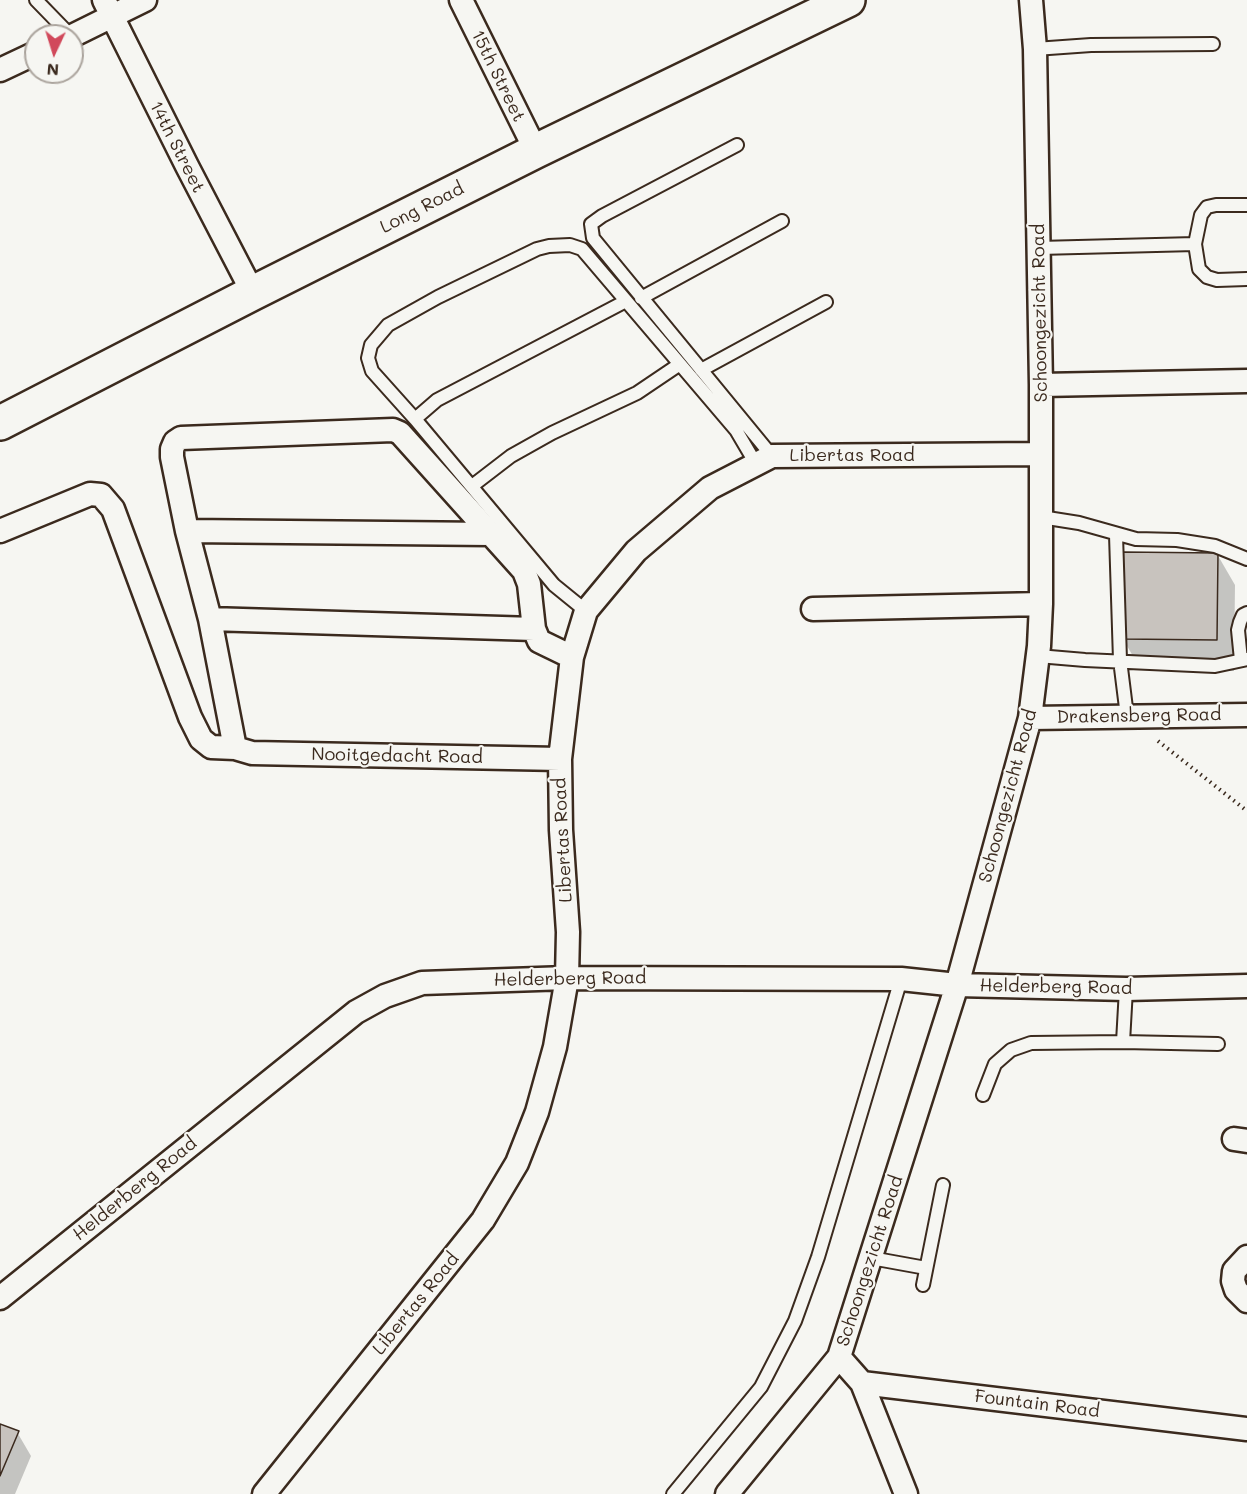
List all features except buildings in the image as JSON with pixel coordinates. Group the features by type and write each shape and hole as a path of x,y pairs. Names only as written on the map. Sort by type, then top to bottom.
{"main road":[{"name":"Long Road","path":"0,423 536,151 848,0"}],"street":[{"path":"84,26 108,8 145,0"},
{"name":"15th Street","path":"461,0 536,151"},
{"name":"Schoongezicht Road","path":"727,1494 839,1357 957,985 1030,718 1038,656 1041,604 1039,248 1035,50 1031,0"},
{"name":"14th Street","path":"108,8 253,293"},
{"path":"0,70 24,59"},
{"path":"1041,385 1247,381"},
{"path":"235,748 210,619 187,531 172,457 175,442 181,438 393,430 400,433 524,571 529,584 534,629 539,641 572,657"},
{"name":"Libertas Road","path":"264,1494 483,1220 517,1163 537,1113 555,1047 567,978 567,909 561,830 560,759 572,657 586,611 636,551 711,488 764,460 1041,454"},
{"name":"Nooitgedacht Road","path":"0,531 90,494 101,495 113,509 190,717 201,739 211,747 235,748 252,753 560,759"},
{"path":"187,531 491,534"},
{"path":"813,609 1041,604"},
{"path":"210,619 534,629"},
{"name":"Drakensberg Road","path":"1030,718 1247,715"},
{"name":"Helderberg Road","path":"0,1298 356,1012 385,996 422,983 567,978 901,979 957,985 1126,989 1247,986"},
{"path":"1247,1257 1234,1271 1233,1281 1236,1290 1247,1301"},
{"path":"839,1357 862,1383 906,1494"},
{"name":"Fountain Road","path":"862,1383 1247,1429"}],"lane":[{"path":"36,0 59,24"},
{"path":"1035,50 1091,45 1213,44"},
{"path":"737,145 602,216 591,224 593,238 701,370 764,460"},
{"path":"1247,205 1207,207 1201,215 1195,244 1199,269 1207,277 1217,280 1247,279"},
{"path":"641,298 782,221"},
{"path":"586,611 554,585 372,371 368,358 370,345 388,326 537,249 570,244 582,249 764,460"},
{"path":"1039,248 1195,244"},
{"path":"415,419 436,400 626,301"},
{"path":"701,370 826,302"},
{"path":"472,486 511,456 561,428 637,393 681,364"},
{"path":"1041,517 1079,523 1136,539 1177,540 1205,544 1231,551 1247,559"},
{"path":"1116,535 1120,660 1127,716"},
{"path":"1038,656 1215,666 1244,660 1238,630 1240,622 1247,613"},
{"path":"673,1494 761,1387 795,1321 822,1246 901,979"},
{"path":"1123,1042 1126,989"},
{"path":"983,1095 995,1064 1011,1050 1031,1043 1218,1044"},
{"path":"923,1286 943,1185"},
{"path":"871,1258 926,1268"}],"path":[{"path":"1127,716 1247,811"}]}
